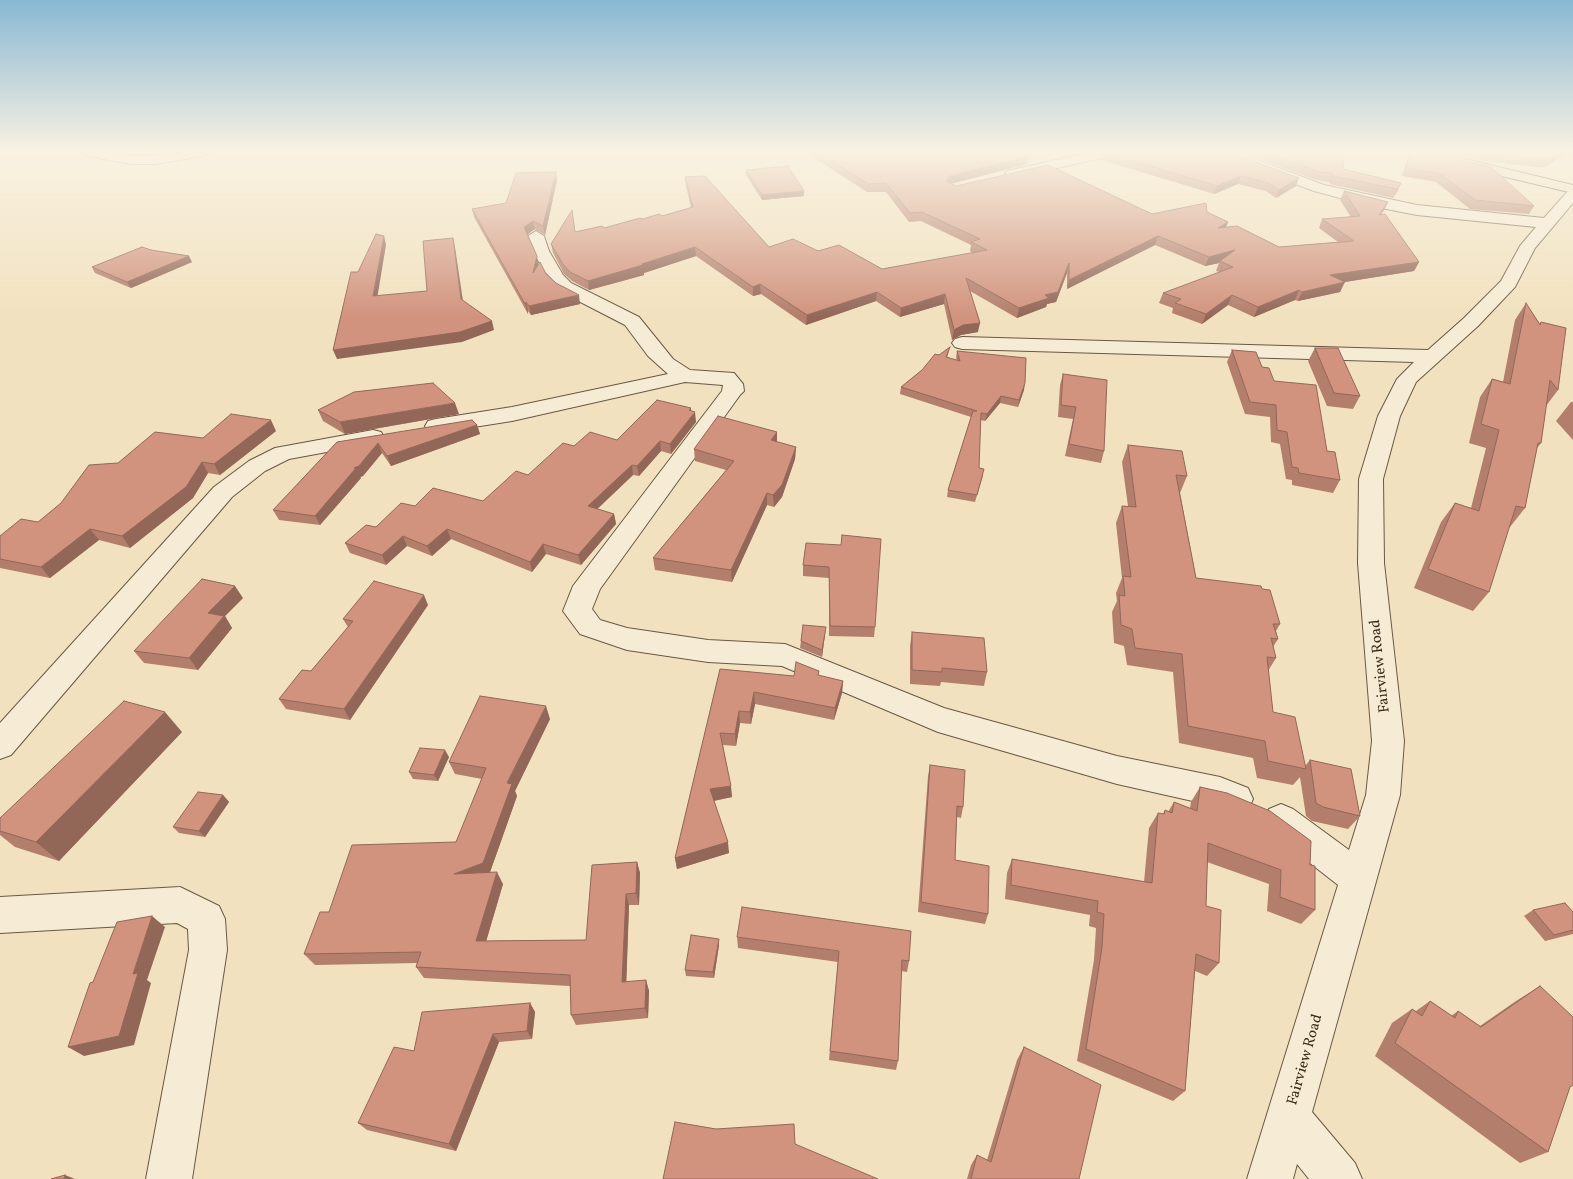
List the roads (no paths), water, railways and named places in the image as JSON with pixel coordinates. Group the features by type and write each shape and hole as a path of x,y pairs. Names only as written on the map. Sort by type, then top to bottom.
{"street":[{"path":"1402,207 1548,223"},
{"name":"Fairview Road","path":"1339,1179 1289,1118 1383,796 1388,741 1371,563 1371,479 1389,416 1407,379 1471,322 1509,284 1528,246 1562,207"},
{"path":"536,236 541,252 556,278 566,287 632,321 644,334 655,352 666,363 685,376"},
{"path":"962,344 1433,356"},
{"path":"0,745 224,492 257,466 283,453 512,414 685,376 727,377 733,384 733,391 587,586 577,611 590,627 627,640 708,651 785,656 938,719 1117,770 1220,792 1272,813 1358,878"},
{"path":"0,915 180,905 206,919 208,950 169,1179"},
{"path":"1270,1179 1289,1118"}]}
